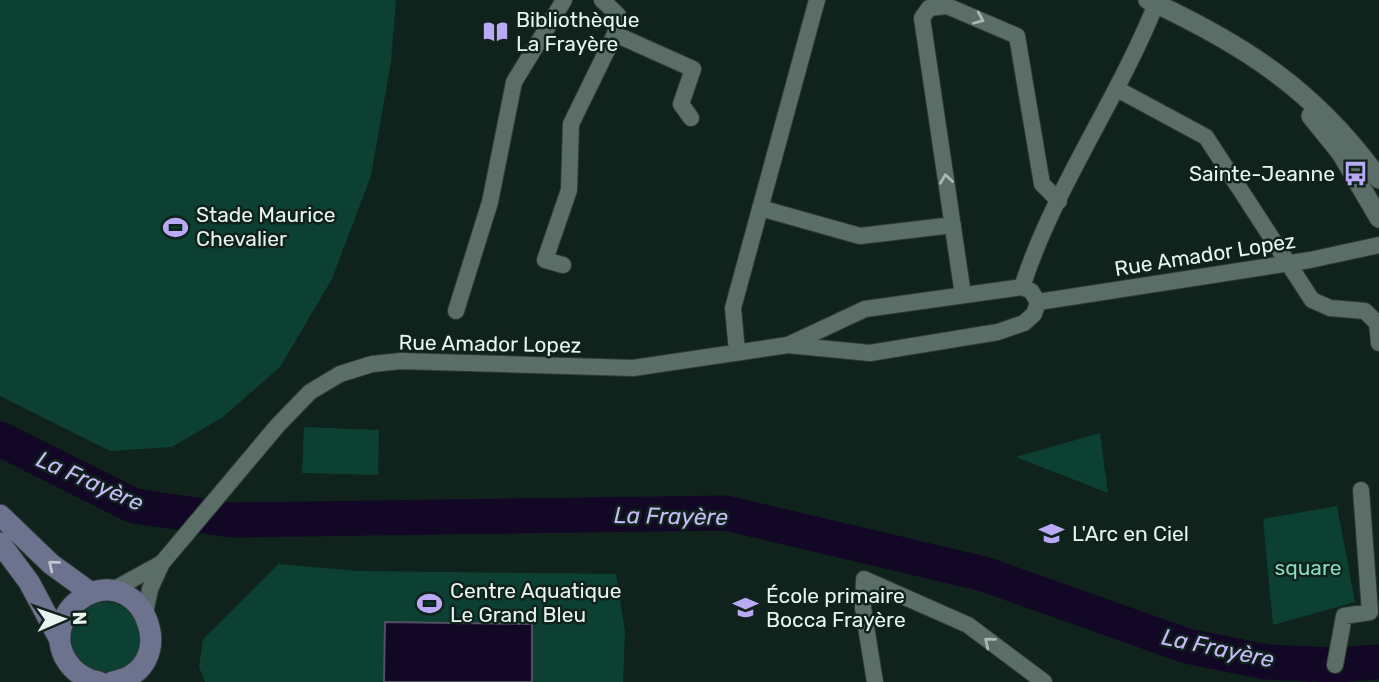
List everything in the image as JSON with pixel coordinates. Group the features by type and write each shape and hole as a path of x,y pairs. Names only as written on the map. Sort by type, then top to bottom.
{"main road":[{"path":"0,515 51,564 101,592 124,595 145,614 152,634 148,656 134,677 112,682"},
{"path":"0,542 29,582 60,640 69,665 93,681"},
{"path":"60,640 68,611 101,592"}],"street":[{"path":"456,311 490,202 514,82 564,0"},
{"path":"562,265 545,260 569,190 571,124 615,34 618,15 602,0"},
{"path":"737,352 733,308 817,0"},
{"path":"1038,302 1031,291 1022,287 1059,201 1117,89 1152,2 1245,51 1294,84 1355,145 1379,179"},
{"path":"963,295 922,18 929,8 947,6 1017,36 1042,184 1059,201"},
{"path":"615,34 693,69 681,104 691,118"},
{"path":"1245,51 1303,107 1341,153 1379,218"},
{"path":"1117,89 1206,137 1312,300 1330,308 1365,311 1377,323 1379,343"},
{"path":"760,208 860,236 953,225"},
{"name":"Rue Amador Lopez","path":"163,563 278,425 310,392 340,374 372,364 401,361 633,368 788,345 870,353 998,332 1024,323 1034,314 1038,302 1289,263 1379,245"},
{"name":"Rue Amador Lopez","path":"788,345 865,309 1022,287"},
{"path":"1335,665 1343,616 1370,612 1361,490"},
{"path":"101,592 163,563"},
{"path":"145,614 150,589 163,563"},
{"path":"875,682 863,608 864,579 968,625 1044,682"}],"green space":[{"name":"Stade Maurice Chevalier","path":"0,0 396,0 391,61 371,176 332,279 280,367 223,417 172,447 110,451 0,396"},
{"path":"304,427 379,430 378,475 302,473"},
{"path":"1100,433 1108,493 1016,457"},
{"name":"square","path":"1337,506 1355,602 1273,625 1263,519"},
{"name":"Centre Aquatique Le Grand Bleu","path":"279,564 357,571 616,574 625,632 623,682 205,682 199,667 203,639"},
{"path":"113,602 126,608 135,617 139,623 139,651 131,662 120,670 99,672 81,662 73,651 71,630 81,612 92,604"}],"shaded area":[{"path":"385,622 532,624 532,682 384,682"}],"waterway":[{"name":"La Frayère","path":"0,439 134,506 231,520 726,513 984,574 1187,646 1266,662 1335,665 1379,662"}],"place":[{"name":"Bibliothèque La Frayère","path":"496,32"},
{"name":"Sainte-Jeanne","path":"1355,174"},
{"name":"Stade Maurice Chevalier","path":"176,227"},
{"name":"L'Arc en Ciel","path":"1052,534"},
{"name":"Centre Aquatique Le Grand Bleu","path":"430,603"},
{"name":"École primaire Bocca Frayère","path":"746,608"}]}
